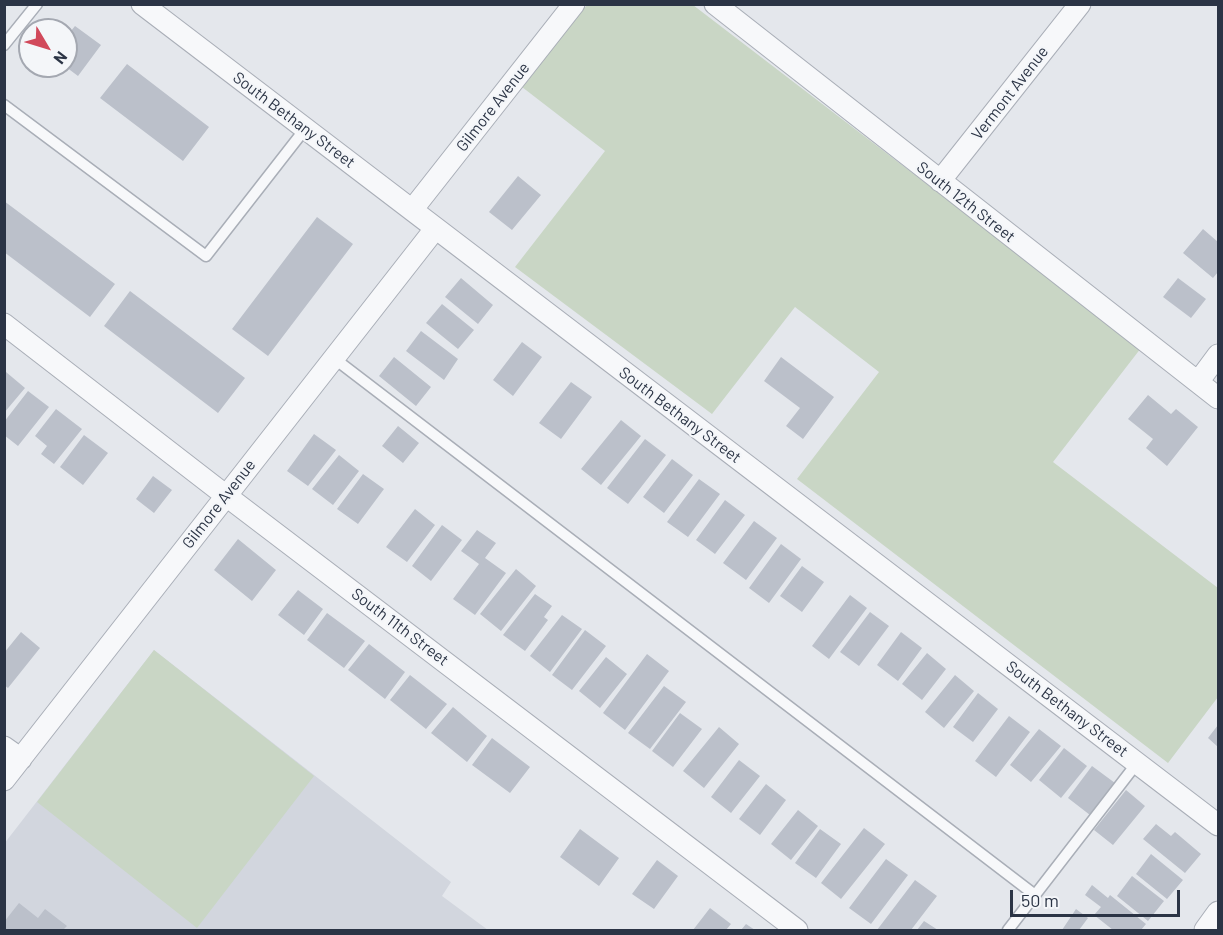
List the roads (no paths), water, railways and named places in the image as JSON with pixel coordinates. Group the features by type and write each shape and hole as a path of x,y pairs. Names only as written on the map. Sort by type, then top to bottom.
{"street":[{"name":"South Bethany Street","path":"142,4 1218,825"},
{"name":"Gilmore Avenue","path":"412,210 574,4"},
{"name":"South 12th Street","path":"715,4 1218,398"},
{"name":"Vermont Avenue","path":"940,182 1080,4"},
{"name":"Gilmore Avenue","path":"4,780 13,753 335,359 435,229"},
{"name":"South 11th Street","path":"4,324 797,930"},
{"path":"1198,382 1218,355"},
{"path":"1205,930 1218,912"}],"lane":[{"path":"4,45 37,4"},
{"path":"4,105 206,256 305,129"},
{"path":"335,359 1035,895"},
{"path":"1008,930 1137,763"}]}
